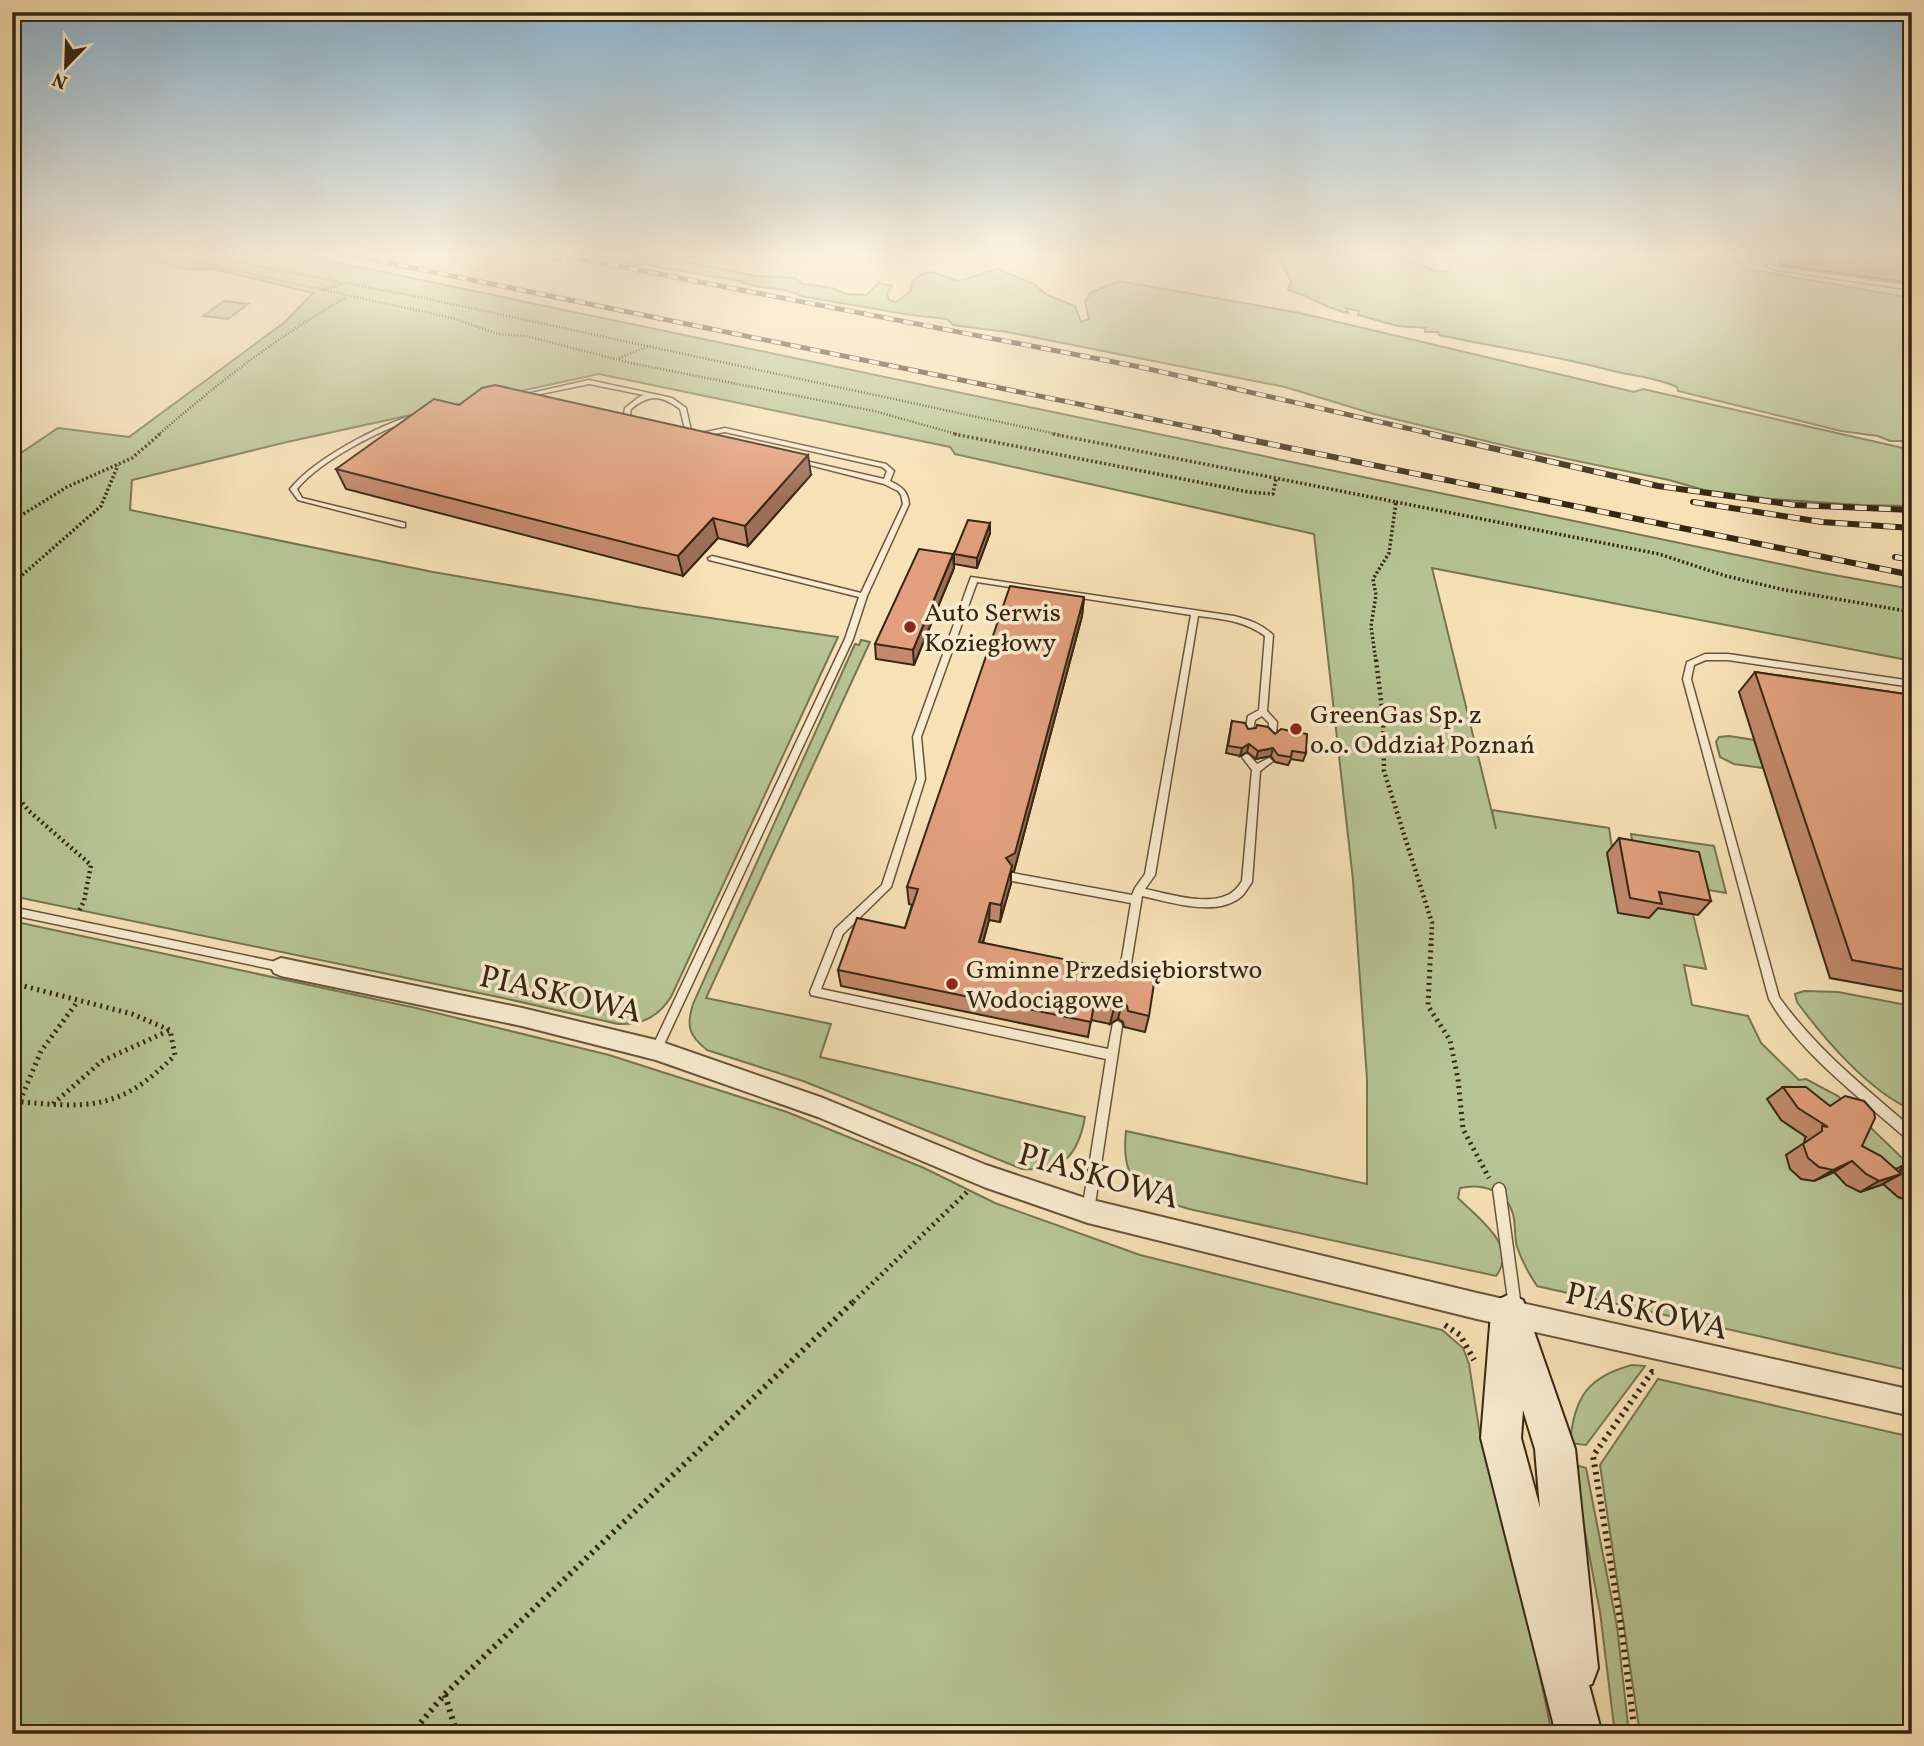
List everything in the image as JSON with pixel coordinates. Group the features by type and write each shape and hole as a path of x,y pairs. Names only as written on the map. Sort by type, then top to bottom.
{"street":[{"name":"PIASKOWA","path":"281,967 522,1017 656,1050 824,1108 984,1176 1088,1211 1513,1314 1912,1403"},
{"path":"1513,1314 1501,1438 1581,1734"}],"lane":[{"path":"512,397 589,382 653,396 680,404 689,436"},
{"path":"640,425 630,420 628,408 641,398 653,396"},
{"path":"402,525 300,499 293,489 305,476 384,429 422,415"},
{"path":"689,436 724,430 884,465 891,471 886,482"},
{"path":"677,434 716,443"},
{"path":"749,443 755,436"},
{"path":"656,1050 849,639 863,596 906,504 906,496 899,487 792,460"},
{"path":"712,558 863,596"},
{"path":"1112,1055 815,992 839,932 886,887 920,779 917,737 974,579 1244,621 1259,626 1269,635 1263,712 1273,722 1272,736"},
{"path":"1122,988 1137,895 1150,875 1195,613"},
{"path":"1912,684 1728,657 1705,657 1690,664 1687,679 1774,999 1790,1022 1815,1049 1912,1136"},
{"path":"1249,732 1251,718 1263,712"},
{"path":"1012,877 1214,905 1229,902 1240,895 1247,882 1256,769 1246,757"},
{"path":"1256,769 1269,761"},
{"path":"12,911 281,967"},
{"path":"1088,1211 1117,1026"},
{"path":"1499,1189 1513,1314"}],"path":[{"path":"12,521 67,487 132,458 211,390 288,334"},
{"path":"505,334 526,336 615,359 874,411 985,442 1236,490 1273,494 1276,479"},
{"path":"598,334 864,393 908,400 936,409 1659,554 1726,576 1785,590 1912,612"},
{"path":"615,359 650,345"},
{"path":"12,584 101,506 109,495 112,475 118,465"},
{"path":"1396,502 1389,553 1373,579 1376,595 1371,626 1383,716 1384,771 1432,923 1428,1006 1450,1040 1463,1129 1483,1171 1499,1189"},
{"path":"12,790 23,807 76,848 91,865 84,901 71,923"},
{"path":"12,983 132,1014 170,1030"},
{"path":"20,1101 41,1051 78,1001"},
{"path":"52,1105 102,1061 170,1030"},
{"path":"12,1101 52,1105 103,1104 140,1088 175,1055 170,1030"},
{"path":"411,1734 444,1694 984,1176"},
{"path":"1434,1321 1460,1335 1471,1351 1476,1366"},
{"path":"1635,1734 1621,1626 1592,1456 1652,1372 1663,1373"},
{"path":"444,1694 457,1734"}],"green space":[{"path":"268,334 682,334 1823,573 1912,589 1912,661 1432,568 1496,829 1492,810 1609,828 1613,854 1647,906 1693,914 1706,969 1684,965 1692,1005 1748,1016 1761,1043 1799,1080 1806,1079 1838,1096 1901,1157 1912,1162 1912,1371 1537,1286 1517,1247 1510,1206 1499,1194 1485,1188 1460,1188 1458,1198 1485,1224 1499,1243 1503,1254 1502,1265 1496,1276 1189,1209 1158,1198 1138,1185 1127,1164 1126,1131 1367,1184 1367,1079 1353,880 1314,534 955,454 950,447 599,374 287,442 132,480 130,510 433,572 637,607 838,637 671,997 655,1015 635,1023 618,1024 12,896 12,459 58,428 129,437"},
{"path":"1020,334 1391,334 1634,392 1643,389 1912,450 1912,506 1771,499 1704,490 1374,414 1285,387"},
{"path":"1912,334 1912,446 1906,441 1890,441 1878,436 1841,431 1678,391 1677,387 1652,379 1439,335"},
{"path":"861,640 870,642 706,998 831,1024 820,1057 1085,1117 1073,1151 1066,1159 1048,1168 1022,1169 803,1081 707,1050 696,1040 691,1030 693,1004 855,644 859,645"},
{"path":"1719,737 1754,740 1763,768 1734,764 1720,757 1716,742"},
{"path":"1631,834 1714,846 1726,893 1691,887 1635,858"},
{"path":"12,921 416,1008 609,1055 787,1112 924,1168 995,1203 1140,1255 1442,1330 1463,1348 1469,1364 1481,1441 1493,1448 1552,1734 12,1734"},
{"path":"1804,991 1838,992 1912,1006 1912,1110 1880,1090 1834,1048 1797,1002 1795,994"},
{"path":"1632,1365 1645,1366 1586,1445 1570,1443 1575,1414 1586,1392 1604,1376"},
{"path":"1658,1379 1912,1437 1912,1734 1640,1734 1600,1465"},
{"path":"1572,1464 1586,1468 1617,1626 1629,1734 1615,1734 1600,1612"}],"building":[{"path":"495,385 808,455 745,526 713,518 678,556 336,469 434,399 459,405 482,388"},
{"path":"968,520 990,523 977,558 954,554"},
{"path":"919,549 953,554 913,650 875,644"},
{"path":"1010,586 1084,597 1015,853 1006,858 1012,866 1001,905 990,903 979,942 1118,970 1119,975 1125,978 1133,973 1155,977 1149,1016 1128,1011 1127,1006 1122,1003 1114,1008 1094,1004 1091,1022 838,970 857,918 905,928 918,889 907,887"},
{"path":"1755,672 1912,695 1912,971 1852,960"},
{"path":"1232,721 1245,723 1248,729 1256,728 1257,725 1268,727 1275,734 1281,729 1307,734 1306,753 1292,751 1291,757 1278,755 1273,748 1258,751 1249,744 1242,748 1228,746"},
{"path":"1619,838 1699,852 1711,901 1659,892 1662,904 1630,898"},
{"path":"1783,1087 1806,1087 1830,1106 1845,1096 1864,1101 1874,1112 1875,1118 1862,1146 1881,1156 1901,1174 1879,1181 1866,1174 1852,1161 1833,1170 1819,1167 1808,1158 1803,1144 1822,1131 1822,1126 1828,1127 1798,1108"},
{"path":"1912,1161 1912,1180 1900,1170"}],"railway":[{"path":"738,334 1230,435"},
{"path":"972,334 1140,367 1437,435"},
{"path":"1221,434 1912,575"},
{"path":"1430,434 1658,486 1795,505 1912,510"},
{"path":"1693,502 1822,522 1912,528"},
{"path":"1895,557 1912,560"}],"place":[{"name":"Auto Serwis Koziegłowy","path":"910,627"},
{"name":"GreenGas Sp. z o.o. Oddział Poznań","path":"1296,729"},
{"name":"Gminne Przedsiębiorstwo Wodociągowe","path":"952,984"}]}
